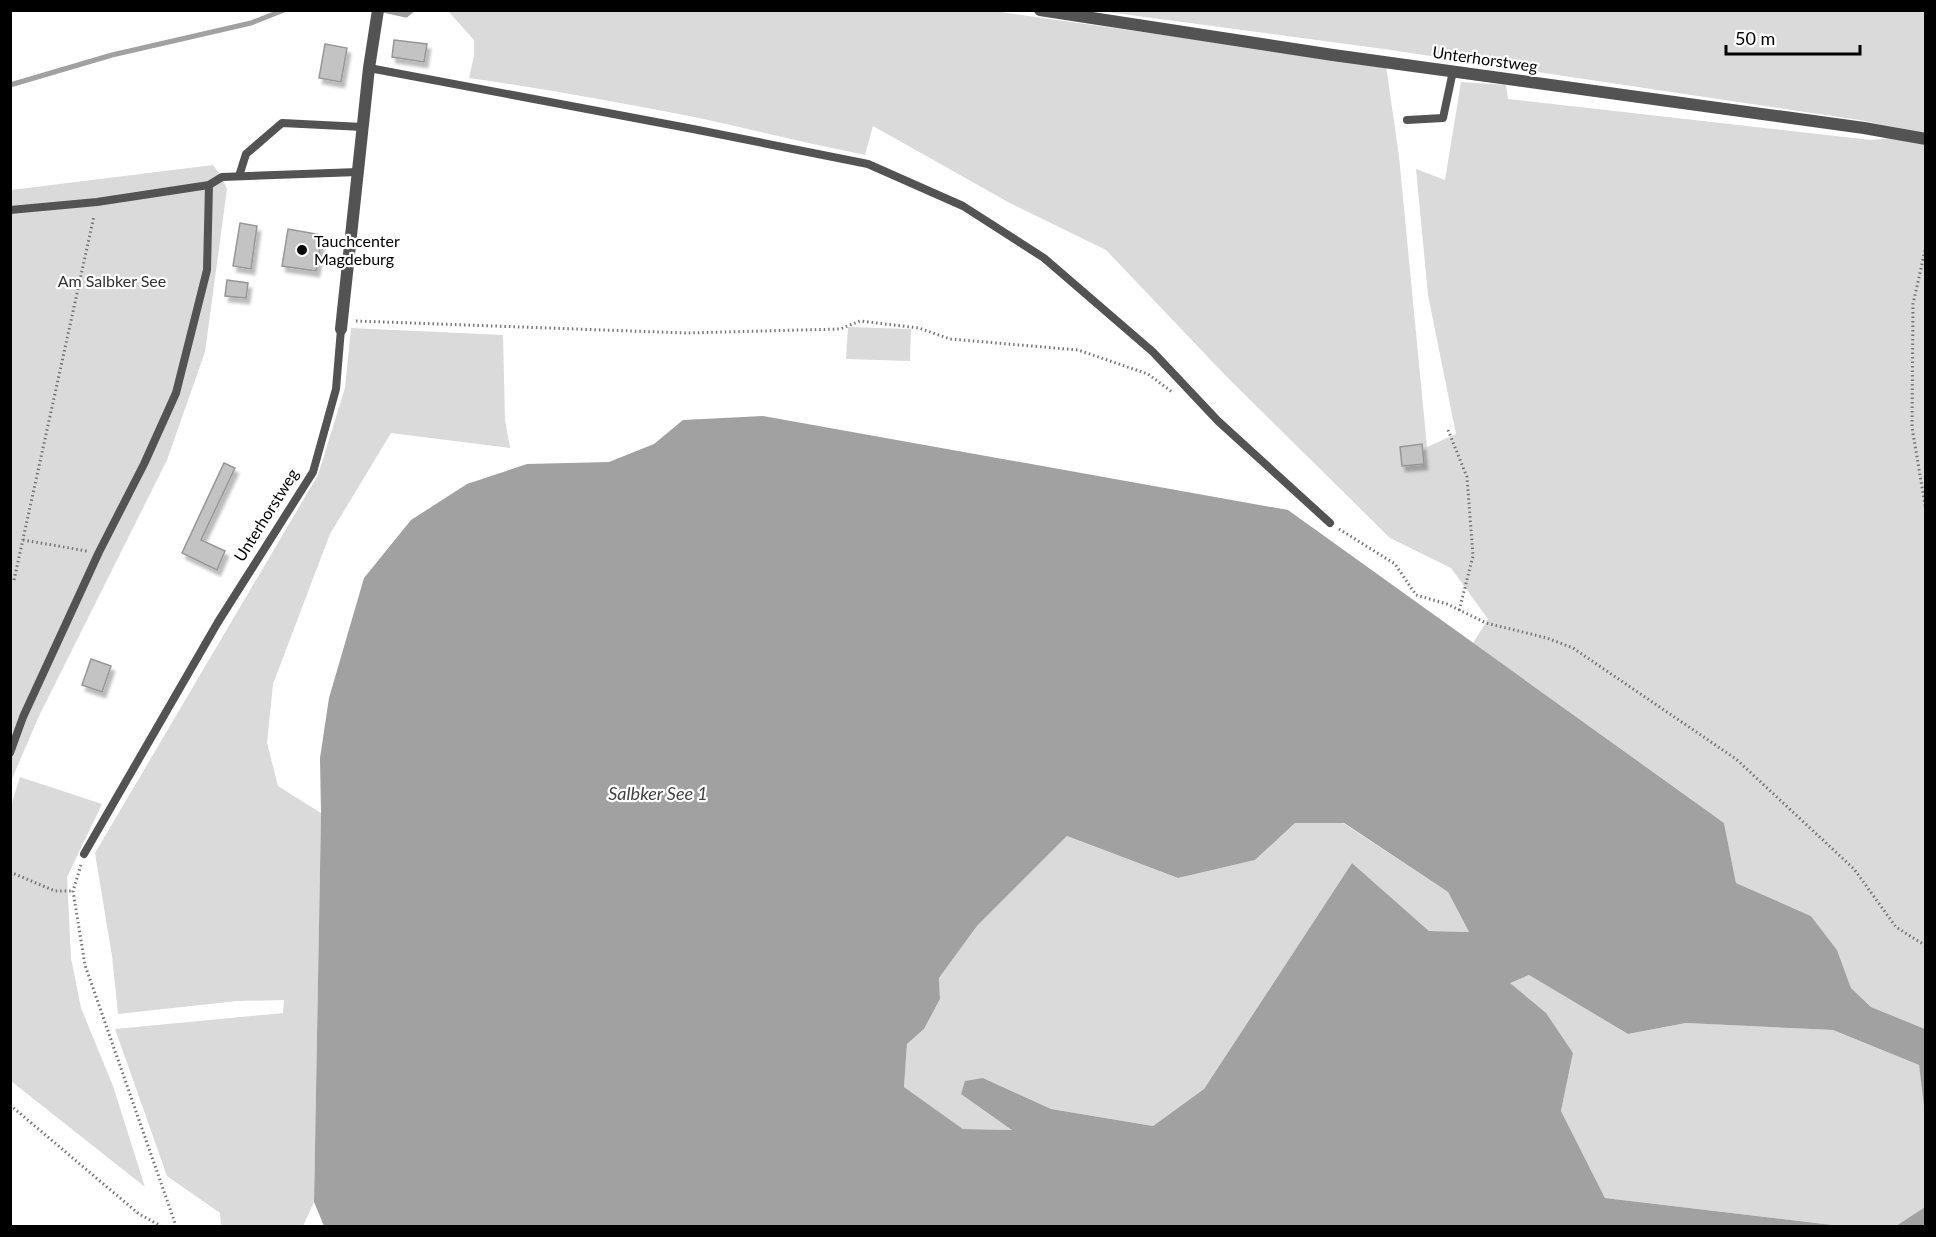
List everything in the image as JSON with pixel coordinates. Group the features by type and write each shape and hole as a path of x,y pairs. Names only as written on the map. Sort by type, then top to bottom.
{"street":[{"name":"Unterhorstweg","path":"341,325 369,68 378,10"},
{"name":"Unterhorstweg","path":"1040,10 1453,71 1864,128 1926,139"}],"lane":[{"path":"369,68 868,164 963,206 1044,258 1153,351 1218,421 1330,523"},
{"path":"1407,120 1443,118 1453,71"},
{"path":"239,176 246,154 282,123 363,127"},
{"path":"10,210 97,202 209,185 222,177 358,172"},
{"path":"10,753 23,717 99,552 144,464 176,393 207,270 209,185"},
{"name":"Unterhorstweg","path":"84,854 218,622 313,472 336,389 341,325"}],"path":[{"path":"14,580 97,202"},
{"path":"1926,246 1913,304 1912,416 1926,511"},
{"path":"341,325 686,333 840,329 860,321 919,328 950,339 1078,350 1148,374 1174,393"},
{"path":"1448,430 1467,477 1473,556 1459,611"},
{"path":"1330,523 1395,564 1416,595 1447,604 1486,623 1547,638 1573,648 1736,759 1854,869 1896,927 1926,946"},
{"path":"23,540 99,552"},
{"path":"84,854 73,891 86,966 176,1227"},
{"path":"10,872 55,891 73,891"},
{"path":"10,1105 140,1214 161,1227"}],"green space":[{"path":"986,10 1386,66 1399,156 1427,447 1456,434 1428,295 1416,169 1445,180 1461,82 1506,85 1508,99 1871,140 1889,138 1925,145 1925,1029 1871,1007 1851,988 1837,950 1811,916 1736,883 1724,823 1473,643 1488,619 1451,568 1390,538 1225,375 1106,250 1008,202 873,126 865,155 670,112 469,78 474,56 474,40 448,11"},
{"path":"1100,11 1925,11 1925,133 1859,120 1384,49"},
{"name":"Am Salbker See","path":"213,165 227,189 205,352 167,460 39,716 11,781 11,190"},
{"path":"848,327 911,329 910,361 846,359"},
{"path":"351,328 503,335 505,420 510,448 391,433 330,534 273,684 267,743 278,786 321,813 314,1202 303,1226 221,1226 220,1213 167,1176 115,1029 283,1013 284,1000 237,1001 118,1014 112,956 95,853 318,475 345,388"},
{"path":"20,777 102,804 67,877 71,958 81,1008 113,1086 145,1187 11,1081 10,809"},
{"path":"1295,823 1343,823 1448,892 1469,932 1429,931 1352,863 1204,1089 1153,1126 1051,1109 983,1078 1013,1130 963,1129 904,1087 907,1044 924,1029 940,999 939,978 977,926 1067,836 1178,878 1255,860"},
{"path":"1529,975 1628,1034 1686,1023 1833,1030 1919,1065 1926,1114 1925,1207 1896,1226 1841,1226 1605,1198 1561,1111 1573,1053 1509,982"}],"water":[{"name":"Salbker See 1","path":"763,416 1288,510 1724,823 1736,883 1811,916 1837,950 1851,988 1871,1007 1925,1029 1925,1114 1919,1065 1833,1030 1686,1023 1628,1034 1529,975 1510,983 1546,1013 1573,1053 1561,1111 1605,1198 1841,1226 324,1226 314,1202 320,758 329,698 364,578 411,520 467,484 527,464 609,462 654,444 683,420","holes":["1295,823 1344,823 1448,892 1469,932 1429,931 1352,863 1204,1089 1153,1126 1051,1109 983,1078 965,1081 961,1094 1012,1130 963,1129 904,1087 907,1044 924,1029 940,999 939,978 977,926 1067,836 1178,878 1255,860"]},
{"path":"1925,1207 1925,1226 1896,1226"}],"building":[{"path":"394,40 427,44 424,62 392,57"},
{"path":"325,44 347,48 341,82 319,78"},
{"path":"240,223 257,226 251,269 233,266"},
{"name":"Tauchcenter Magdeburg","path":"288,229 322,235 316,271 282,266"},
{"path":"227,280 248,283 246,298 225,296"},
{"path":"1422,444 1424,464 1402,466 1400,447"},
{"path":"224,463 235,468 201,540 225,551 217,570 182,553"},
{"path":"91,659 111,666 102,692 82,685"}],"waterway":[{"path":"10,85 112,55 251,23 284,10"},
{"path":"383,10 406,15 412,10"}],"place":[{"name":"Tauchcenter Magdeburg","path":"302,250"}]}
